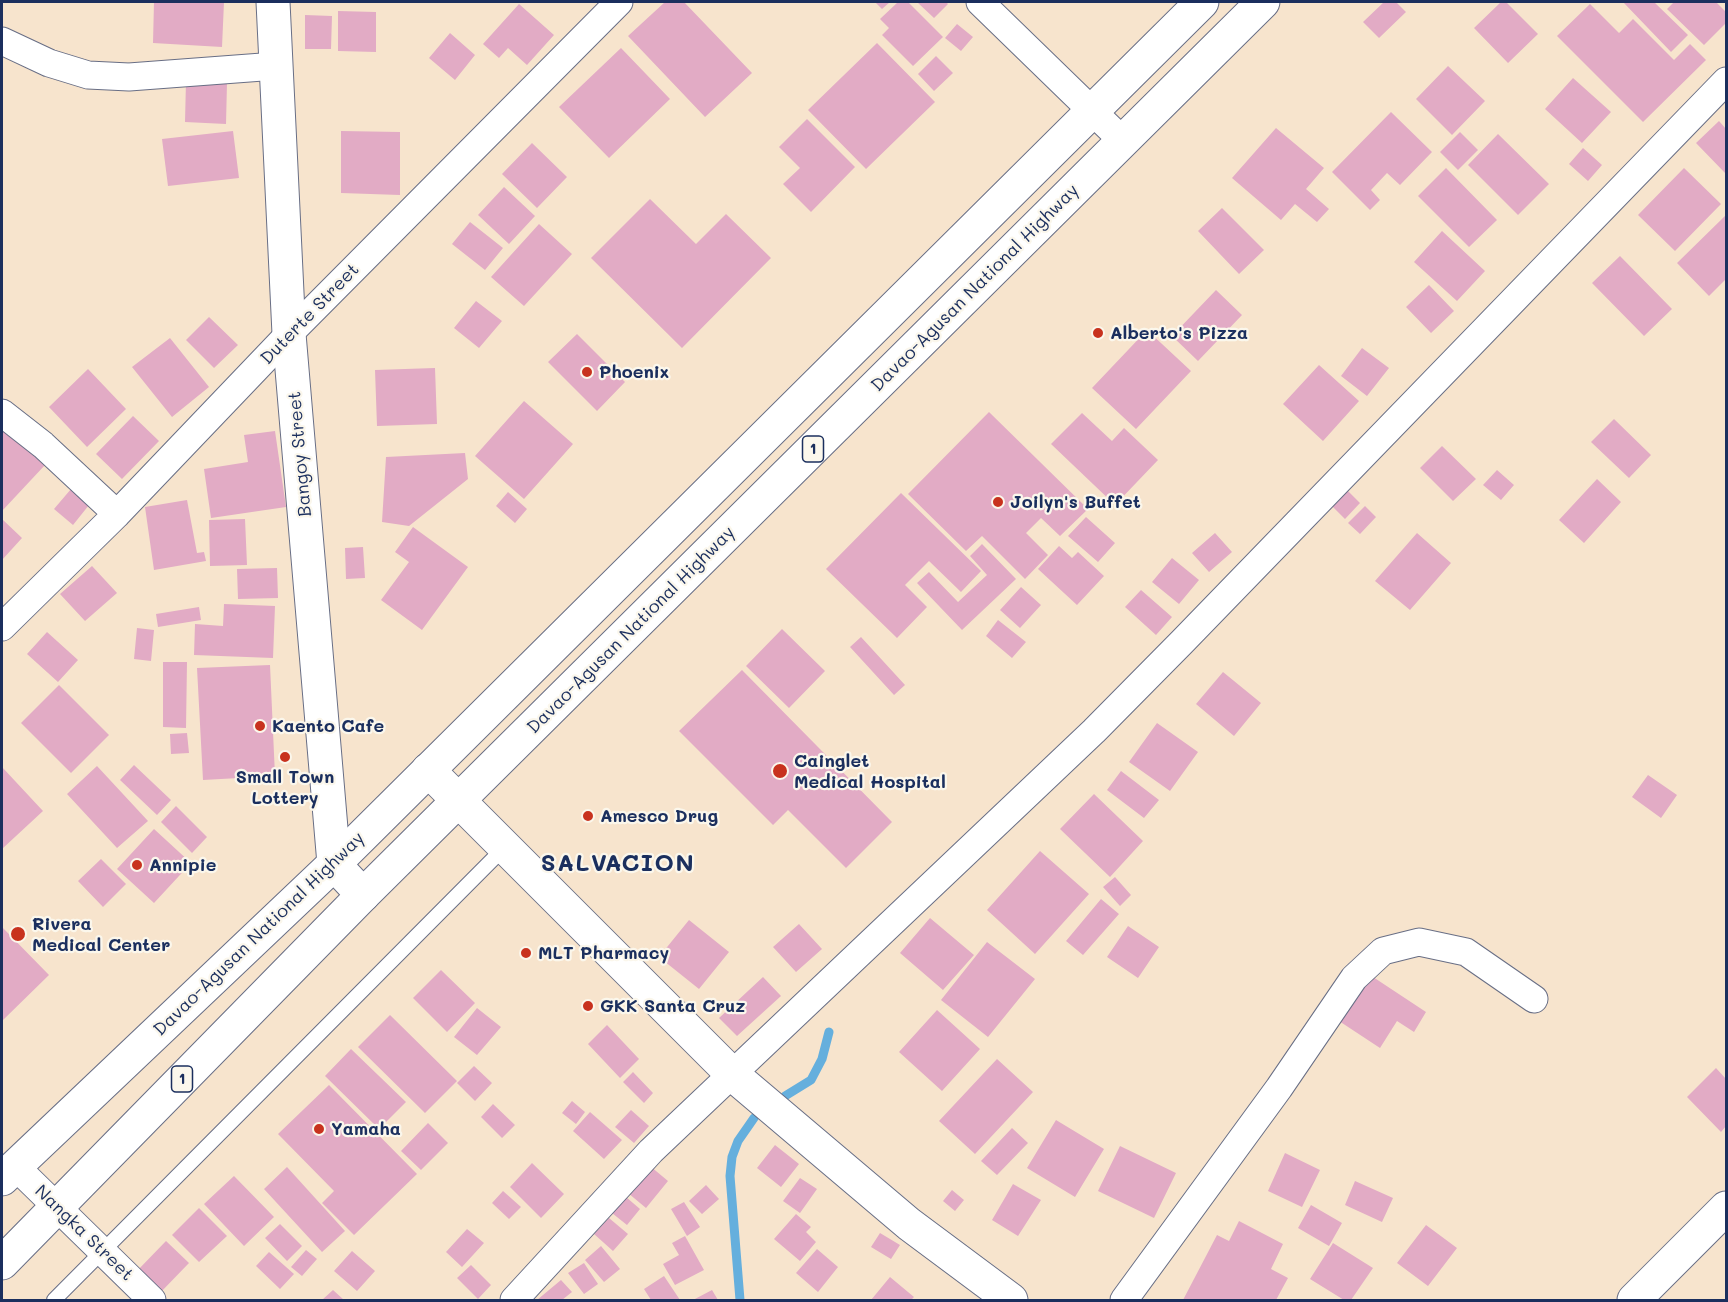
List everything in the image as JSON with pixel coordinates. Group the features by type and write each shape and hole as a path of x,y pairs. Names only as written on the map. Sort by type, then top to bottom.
{"main road":[{"name":"Bangoy Street","path":"273,2 290,334 334,864"},
{"name":"Davao-Agusan National Highway","path":"6,1166 334,864 1202,2"},
{"name":"Davao-Agusan National Highway","path":"2,1263 363,896 1263,2"},
{"path":"727,473 758,504"},
{"path":"428,771 733,1075 909,1224 1011,1300"},
{"path":"334,864 363,896"},
{"path":"1634,1300 1726,1208"}],"street":[{"name":"Duterte Street","path":"2,627 117,514 290,334 619,2"},
{"path":"980,2 1123,141"},
{"path":"2,41 49,63 88,75 129,77 276,66"},
{"path":"514,1300 651,1151 1110,715 1726,81"},
{"path":"2,413 43,445 117,514"},
{"path":"1125,1300 1279,1088 1354,978 1383,951 1419,942 1466,951 1534,999"},
{"name":"Nangka Street","path":"6,1166 56,1207 152,1300"}],"lane":[{"path":"54,1300 505,847"}],"building":[{"path":"154,2 224,2 222,47 153,43"},
{"path":"665,2 684,2 752,73 705,117 628,36"},
{"path":"875,2 890,2 882,9"},
{"path":"898,2 908,2 943,37 913,66 882,35 889,28 880,19"},
{"path":"917,2 946,2 948,4 934,18"},
{"path":"1384,2 1396,2 1406,12 1379,38 1363,22"},
{"path":"1501,2 1506,2 1538,34 1508,63 1474,28"},
{"path":"1623,2 1654,2 1688,35 1671,52"},
{"path":"1674,2 1716,2 1726,12 1726,23 1704,45 1667,9"},
{"path":"519,4 554,35 527,65 508,48 499,58 483,44"},
{"path":"1590,4 1619,33 1633,19 1674,60 1690,44 1706,60 1643,122 1557,36"},
{"path":"338,11 376,12 376,52 338,51"},
{"path":"305,15 332,16 331,49 305,49"},
{"path":"957,24 973,37 961,51 945,38"},
{"path":"450,33 475,55 455,80 429,58"},
{"path":"877,43 935,102 866,169 808,110"},
{"path":"621,48 670,99 609,158 559,107"},
{"path":"936,56 953,73 934,91 918,74"},
{"path":"1448,66 1485,101 1452,135 1416,99"},
{"path":"1573,78 1611,112 1582,143 1545,109"},
{"path":"186,81 227,83 226,124 185,122"},
{"path":"1391,112 1432,152 1400,185 1387,173 1371,190 1380,200 1370,210 1332,172"},
{"path":"807,119 855,167 811,212 783,184 800,168 779,147"},
{"path":"1719,121 1726,129 1726,174 1696,143"},
{"path":"1276,128 1324,168 1306,189 1329,209 1317,222 1295,204 1281,220 1232,178"},
{"path":"233,131 239,178 168,186 162,139"},
{"path":"341,131 400,132 400,195 341,193"},
{"path":"1460,132 1478,150 1458,170 1440,152"},
{"path":"1498,134 1549,184 1518,215 1468,165"},
{"path":"532,143 567,177 537,208 502,174"},
{"path":"1583,148 1602,165 1588,181 1569,164"},
{"path":"1446,168 1497,220 1469,247 1418,196"},
{"path":"1684,168 1721,204 1675,251 1638,215"},
{"path":"504,187 535,216 509,244 478,215"},
{"path":"650,199 696,244 726,214 771,258 682,348 591,258"},
{"path":"1222,208 1264,250 1239,274 1198,231"},
{"path":"1726,215 1726,279 1709,296 1677,263"},
{"path":"470,222 503,248 485,270 452,244"},
{"path":"539,224 572,254 524,306 491,277"},
{"path":"1442,231 1485,271 1457,301 1414,262"},
{"path":"1620,256 1672,309 1644,336 1592,283"},
{"path":"1429,285 1454,311 1431,333 1406,307"},
{"path":"1216,290 1242,315 1198,361 1172,336"},
{"path":"476,301 502,321 479,348 454,328"},
{"path":"209,317 238,345 214,368 186,340"},
{"path":"1147,330 1191,371 1136,429 1092,388"},
{"name":"Phoenix","path":"577,334 625,382 597,411 548,362"},
{"path":"170,338 209,387 172,417 132,367"},
{"path":"1362,348 1389,368 1367,396 1341,376"},
{"path":"1319,365 1359,401 1323,441 1283,404"},
{"path":"435,368 437,424 377,426 375,370"},
{"path":"88,369 126,409 87,447 49,407"},
{"path":"524,401 573,444 524,499 475,456"},
{"name":"Joilyn's Buffet","path":"989,412 1088,509 1060,536 1041,518 1026,533 1048,555 1025,579 982,536 966,551 908,494"},
{"path":"1082,413 1112,441 1124,428 1158,460 1115,505 1051,444"},
{"path":"133,416 159,441 122,479 96,454"},
{"path":"1614,419 1651,455 1629,478 1591,442"},
{"path":"2,424 45,465 2,511"},
{"path":"275,431 286,507 211,518 204,469 248,462 244,435"},
{"path":"1442,446 1476,479 1453,501 1420,468"},
{"path":"465,453 468,479 409,526 382,522 386,457"},
{"path":"1497,470 1514,485 1501,500 1483,485"},
{"path":"1597,479 1621,502 1584,543 1559,520"},
{"path":"71,489 89,505 73,525 54,509"},
{"path":"1346,489 1360,503 1345,519 1330,504"},
{"path":"508,492 527,509 515,523 496,506"},
{"path":"901,493 981,571 961,592 929,561 905,585 927,607 897,638 826,569"},
{"path":"187,500 197,553 204,552 206,561 154,570 145,507"},
{"path":"1365,506 1376,517 1360,534 1348,523"},
{"path":"1086,517 1115,543 1098,562 1068,536"},
{"path":"2,519 22,538 2,560"},
{"path":"245,519 247,565 210,566 209,520"},
{"path":"413,527 468,567 422,630 381,600 409,562 395,552"},
{"path":"1215,533 1232,552 1209,572 1192,553"},
{"path":"1417,533 1451,563 1410,610 1375,581"},
{"path":"982,544 1016,579 962,630 917,583 929,572 958,602 987,575 970,556"},
{"path":"1059,546 1072,558 1078,552 1104,576 1077,605 1038,569"},
{"path":"363,547 365,578 346,579 345,548"},
{"path":"1172,558 1199,580 1179,604 1152,582"},
{"path":"92,566 117,593 85,621 60,594"},
{"path":"277,568 278,598 238,599 237,569"},
{"path":"1021,587 1041,605 1020,628 1000,610"},
{"path":"1141,590 1172,617 1156,635 1125,607"},
{"path":"224,604 275,606 273,658 194,655 195,624 223,626"},
{"path":"199,607 201,620 158,627 156,614"},
{"path":"998,620 1026,642 1012,658 986,636"},
{"path":"137,628 154,630 151,661 134,659"},
{"path":"782,629 825,671 789,708 746,666"},
{"path":"47,632 78,660 58,682 27,654"},
{"path":"861,637 905,685 894,695 850,647"},
{"path":"163,662 187,662 186,728 163,727"},
{"path":"270,665 275,776 203,780 197,668"},
{"name":"Cainglet Medical Hospital","path":"742,670 892,822 846,868 788,810 773,825 679,731"},
{"path":"1223,672 1261,703 1234,736 1196,704"},
{"path":"59,685 109,735 71,773 21,723"},
{"path":"1157,723 1198,752 1170,791 1129,762"},
{"path":"187,733 189,753 171,754 170,734"},
{"path":"134,765 171,800 157,815 120,780"},
{"path":"97,766 148,821 117,848 67,794"},
{"path":"2,767 43,811 2,849"},
{"path":"1121,771 1159,800 1144,818 1107,790"},
{"path":"1648,775 1677,795 1661,818 1632,797"},
{"path":"1094,794 1143,841 1110,877 1060,829"},
{"path":"176,806 207,837 192,853 161,822"},
{"path":"154,829 191,863 154,903 117,869"},
{"path":"1040,851 1089,894 1035,954 987,910"},
{"path":"101,859 126,884 103,907 78,881"},
{"path":"1115,877 1131,895 1120,906 1103,887"},
{"path":"1101,899 1119,914 1083,955 1066,941"},
{"path":"930,918 974,955 943,990 900,953"},
{"path":"689,920 729,952 699,989 659,957"},
{"path":"799,924 822,949 796,972 773,947"},
{"path":"1128,926 1159,947 1138,978 1107,957"},
{"path":"2,927 49,975 2,1021"},
{"path":"987,942 1035,979 988,1037 941,1000"},
{"path":"441,970 475,1003 447,1032 413,998"},
{"path":"1370,975 1426,1012 1414,1032 1397,1021 1380,1048 1339,1021"},
{"path":"763,977 781,996 737,1036 719,1018"},
{"path":"477,1008 501,1027 477,1055 454,1037"},
{"path":"937,1010 980,1049 942,1091 899,1052"},
{"path":"390,1015 457,1081 425,1113 358,1047"},
{"path":"607,1025 639,1059 620,1078 588,1044"},
{"path":"351,1049 406,1102 379,1129 325,1076"},
{"path":"997,1059 1033,1092 975,1154 939,1121"},
{"path":"474,1066 492,1083 475,1101 457,1083"},
{"path":"1716,1068 1726,1079 1726,1126 1721,1132 1687,1097"},
{"path":"633,1072 653,1093 644,1103 623,1082"},
{"path":"329,1085 417,1174 354,1235 322,1203 334,1191 278,1134"},
{"path":"572,1101 585,1112 576,1124 562,1113"},
{"path":"493,1104 515,1125 502,1138 481,1117"},
{"path":"631,1110 649,1126 634,1143 615,1127"},
{"path":"590,1112 622,1140 604,1159 573,1131"},
{"path":"1056,1120 1104,1149 1075,1197 1027,1168"},
{"path":"428,1123 448,1143 421,1170 401,1151"},
{"path":"1012,1128 1028,1143 997,1175 981,1161"},
{"path":"775,1145 799,1164 781,1187 757,1168"},
{"path":"1120,1146 1176,1173 1154,1218 1098,1191"},
{"path":"1285,1153 1320,1170 1302,1207 1268,1191"},
{"path":"532,1163 564,1194 541,1218 510,1187"},
{"path":"650,1166 668,1181 646,1208 628,1193"},
{"path":"287,1167 345,1231 322,1252 264,1189"},
{"path":"234,1176 274,1217 244,1246 204,1204"},
{"path":"800,1178 817,1189 800,1213 783,1201"},
{"path":"1355,1181 1393,1198 1382,1222 1345,1205"},
{"path":"1013,1184 1041,1200 1018,1236 992,1220"},
{"path":"706,1185 719,1199 702,1214 689,1201"},
{"path":"952,1190 964,1200 955,1211 943,1201"},
{"path":"503,1191 521,1207 509,1219 492,1203"},
{"path":"626,1197 640,1209 627,1225 612,1213"},
{"path":"684,1202 700,1227 687,1236 671,1209"},
{"path":"1311,1205 1342,1223 1329,1246 1298,1228"},
{"path":"199,1208 227,1236 199,1262 172,1235"},
{"path":"796,1214 811,1227 806,1232 816,1242 800,1261 774,1239"},
{"path":"609,1218 628,1234 613,1251 594,1234"},
{"path":"1239,1221 1283,1244 1271,1269 1288,1278 1276,1300 1183,1300 1217,1235 1229,1241"},
{"path":"280,1224 302,1246 287,1261 265,1238"},
{"path":"1426,1225 1457,1248 1428,1286 1397,1263"},
{"path":"467,1229 484,1243 462,1267 446,1252"},
{"path":"880,1233 900,1245 891,1259 871,1247"},
{"path":"685,1236 704,1270 675,1285 663,1264 679,1255 672,1243"},
{"path":"166,1241 189,1263 158,1295 135,1273"},
{"path":"1333,1243 1373,1268 1351,1300 1344,1300 1310,1279"},
{"path":"601,1246 620,1269 604,1282 585,1260"},
{"path":"817,1249 838,1267 818,1292 796,1273"},
{"path":"306,1250 317,1259 302,1276 291,1267"},
{"path":"352,1251 375,1271 357,1291 334,1271"},
{"path":"269,1252 294,1274 280,1289 256,1266"},
{"path":"584,1263 598,1284 584,1294 568,1273"},
{"path":"471,1265 491,1285 478,1299 457,1278"},
{"path":"664,1276 680,1300 651,1300 644,1289"},
{"path":"890,1277 914,1297 911,1300 871,1300"},
{"path":"561,1280 572,1292 562,1300 537,1300"},
{"path":"333,1290 344,1300 322,1300"},
{"path":"712,1290 718,1300 693,1300"}],"waterway":[{"path":"785,1096 811,1080 822,1059 829,1032"},
{"path":"740,1300 730,1176 732,1157 738,1141 754,1118"}],"place":[{"name":"Alberto's Pizza","path":"1098,333"},
{"name":"Phoenix","path":"587,372"},
{"name":"Joilyn's Buffet","path":"998,502"},
{"name":"Kaento Cafe","path":"260,726"},
{"name":"Small Town Lottery","path":"285,757"},
{"name":"Cainglet Medical Hospital","path":"780,771"},
{"name":"Amesco Drug","path":"588,816"},
{"name":"Annipie","path":"137,865"},
{"name":"Rivera Medical Center","path":"18,934"},
{"name":"MLT Pharmacy","path":"526,953"},
{"name":"GKK Santa Cruz","path":"588,1006"},
{"name":"Yamaha","path":"319,1129"}],"district":[{"name":"SALVACION","path":"618,864"}]}
